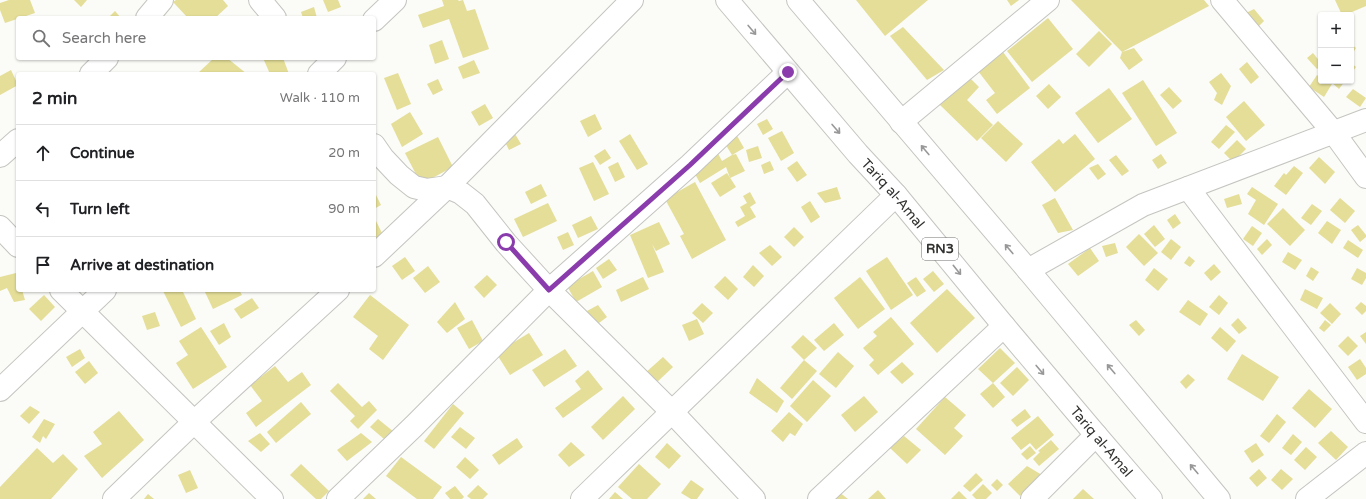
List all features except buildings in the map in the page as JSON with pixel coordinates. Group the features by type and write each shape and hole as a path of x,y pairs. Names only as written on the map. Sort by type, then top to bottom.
{"main road":[{"path":"149,16 162,0"},
{"path":"260,0 273,16"},
{"path":"376,18 394,0"},
{"path":"376,254 447,187 632,0"},
{"name":"Tariq al-Amal","path":"727,0 858,154 896,195 1096,436 1151,499"},
{"path":"798,0 1028,270 1220,499"},
{"path":"901,122 1048,0"},
{"path":"1222,0 1334,133 1366,177"},
{"path":"93,72 105,60"},
{"path":"338,499 420,420 549,290 690,165 788,72"},
{"path":"1028,270 1143,204 1366,120"},
{"path":"0,156 16,142"},
{"path":"376,148 383,158 399,175 414,187 428,190 447,187 461,192 475,204 506,242 549,290 672,412 754,499"},
{"path":"1188,188 1366,422"},
{"path":"582,499 896,195"},
{"path":"0,227 16,244"},
{"path":"63,292 272,499"},
{"path":"0,390 103,292"},
{"path":"114,499 194,422 336,292"},
{"path":"819,499 1004,326"},
{"path":"1032,499 1096,436"},
{"path":"1307,499 1366,453"}],"route":[{"path":"506,242 549,290 690,165 788,72"}]}
